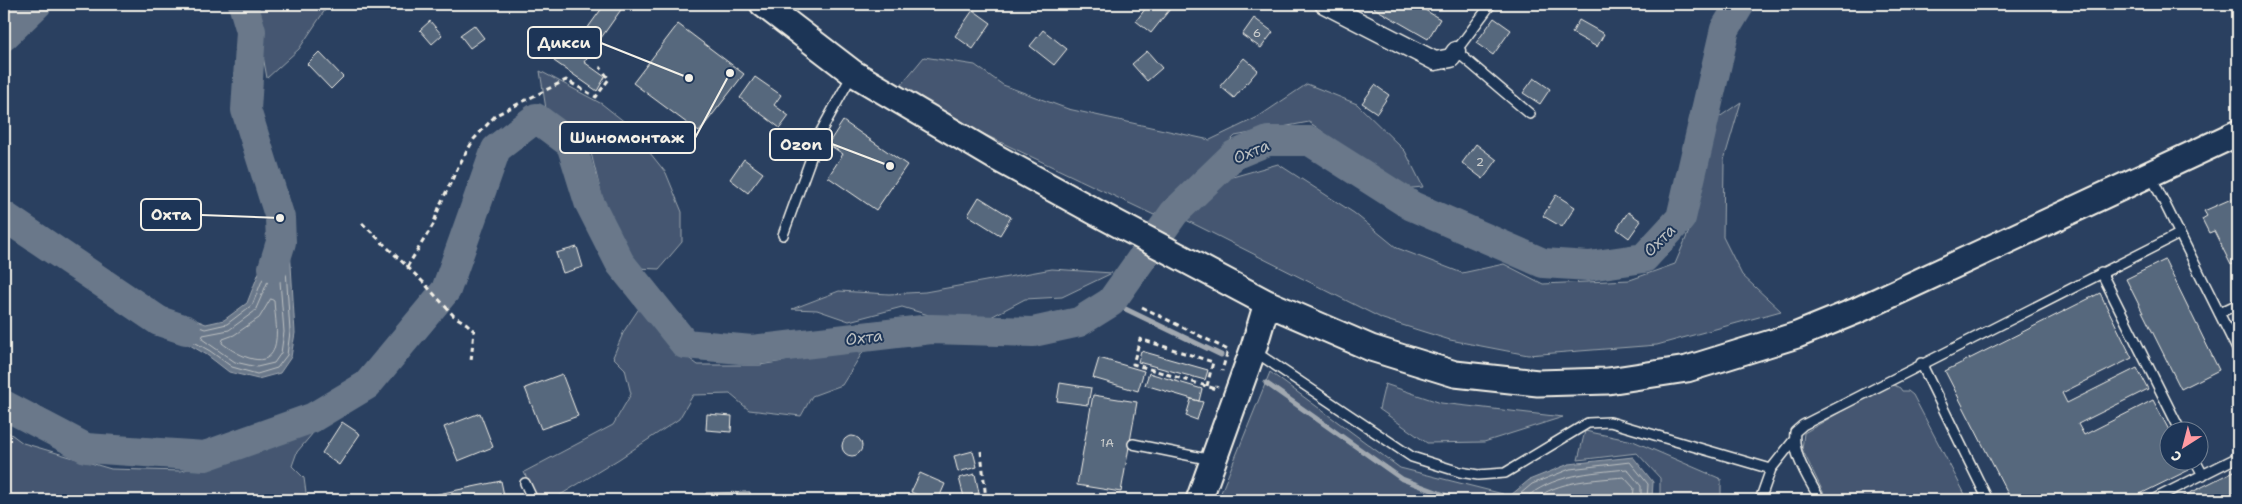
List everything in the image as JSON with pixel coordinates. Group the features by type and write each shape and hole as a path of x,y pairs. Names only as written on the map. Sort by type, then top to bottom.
{"main road":[{"path":"763,4 853,73 997,158 1267,303 1371,348 1455,374 1538,383 1608,381 1687,369 1797,335 1856,311 2238,133"},
{"path":"1199,500 1253,350 1267,303"}],"street":[{"path":"1324,4 1435,61 1451,58 1456,52"}],"lane":[{"path":"1491,4 1456,52 1530,114"},
{"path":"783,235 820,133 853,73"},
{"path":"2150,174 2238,351"},
{"path":"1820,500 1797,455 1794,440 1795,432 1803,424 1920,363 2179,234"},
{"path":"2101,272 2176,422"},
{"path":"2219,313 2238,304"},
{"path":"1253,350 1412,457 1460,472 1478,475 1505,473 1588,423 1610,422 1770,469"},
{"path":"1920,363 1988,500"},
{"path":"1760,500 1770,469 1794,440"},
{"path":"1133,444 1214,461"},
{"path":"2152,500 2238,458"},
{"path":"525,483 533,500"}],"path":[{"path":"407,267 434,225 440,205 474,139 496,115 566,80 596,97 609,79 600,66"},
{"path":"362,223 423,282 454,316 474,330 471,361"},
{"path":"1142,308 1228,350 1221,374"},
{"path":"1207,386 1213,362 1140,339 1133,364 1216,389 1219,381"},
{"path":"981,451 986,500"}],"shaded area":[{"path":"250,4 329,4 299,49 267,78 259,34 251,20"},
{"path":"924,57 975,65 1003,85 1068,109 1210,140 1258,117 1307,84 1357,104 1405,151 1423,187 1402,189 1309,122 1235,136 1154,215 895,92"},
{"path":"540,71 602,104 626,123 666,173 682,212 682,242 659,269 635,268 608,221 589,145 546,109"},
{"path":"1741,102 1724,160 1723,237 1742,275 1781,311 1657,345 1528,355 1450,340 1383,319 1186,220 1229,178 1278,164 1354,213 1397,248 1462,273 1504,264 1543,284 1630,280 1675,264 1695,217 1694,186 1708,148 1712,122"},
{"path":"1052,269 1112,273 1062,297 1025,299 989,318 942,319 902,307 849,321 817,310 792,309 839,291 889,294 925,292"},
{"path":"640,307 662,338 698,365 760,365 866,347 842,385 812,396 801,416 749,410 730,394 693,395 679,419 552,500 536,500 524,472 613,425 631,394 625,369 613,357 624,331"},
{"path":"1270,372 1400,468 1503,494 1500,500 1218,500"},
{"path":"1890,383 1902,391 1908,391 1913,395 1968,500 1827,500 1802,449 1804,433"},
{"path":"1385,384 1441,403 1563,417 1484,442 1427,443 1379,409"},
{"path":"4,429 23,443 111,469 181,471 313,433 297,452 292,466 304,478 307,500 8,500 4,498"},
{"path":"1585,431 1633,441 1721,479 1721,500 1660,500 1660,478 1637,453 1578,460"}],"water":[{"path":"277,227 289,231 295,333 291,357 280,373 258,379 229,372 207,355 145,319 152,303 206,324 224,320 247,303"},
{"path":"1633,457 1653,482 1652,500 1505,500 1529,480 1569,464"}],"building":[{"path":"605,4 625,4 584,62 605,77 597,91 554,61 562,47 571,51"},
{"path":"1149,4 1174,4 1151,33 1136,21"},
{"path":"1377,4 1415,4 1440,19 1428,39 1374,8"},
{"path":"973,10 991,23 973,49 955,36"},
{"path":"1254,18 1273,32 1261,48 1242,35"},
{"path":"1494,18 1511,30 1493,55 1476,43"},
{"path":"1579,20 1604,34 1597,47 1572,33"},
{"path":"430,21 442,35 432,44 420,30"},
{"path":"678,24 744,74 699,132 633,83"},
{"path":"474,25 484,38 470,48 460,35"},
{"path":"1043,30 1067,49 1054,65 1030,46"},
{"path":"1147,51 1162,68 1147,81 1132,64"},
{"path":"319,52 343,77 331,89 307,64"},
{"path":"1244,58 1258,70 1234,98 1220,86"},
{"path":"755,77 781,95 774,105 789,116 780,128 740,98"},
{"path":"1534,78 1550,89 1540,104 1523,93"},
{"path":"1375,85 1389,95 1377,113 1362,103"},
{"path":"843,121 907,165 876,210 828,177 843,154 828,144"},
{"path":"1476,144 1497,160 1483,179 1462,163"},
{"path":"744,159 763,173 748,193 730,179"},
{"path":"1556,195 1575,207 1562,227 1543,216"},
{"path":"2238,196 2238,262 2231,265 2214,231 2209,233 2202,219 2207,216 2204,211"},
{"path":"979,197 1011,217 1000,235 968,215"},
{"path":"1628,212 1641,221 1629,238 1617,229"},
{"path":"577,247 583,267 563,273 556,253"},
{"path":"2165,260 2219,370 2181,389 2126,279"},
{"path":"2100,293 2132,358 2062,393 2067,403 2137,368 2148,389 2078,424 2084,435 2153,400 2165,422 2160,422 2160,472 2185,472 2128,500 2011,500 1945,371"},
{"path":"1141,351 1208,370 1205,380 1138,362"},
{"path":"1099,358 1144,371 1138,391 1093,378"},
{"path":"1149,373 1202,389 1199,401 1145,385"},
{"path":"562,374 578,416 541,429 525,388"},
{"path":"1060,383 1091,388 1088,405 1057,401"},
{"path":"1093,395 1137,402 1121,492 1077,485"},
{"path":"1191,399 1203,402 1197,420 1186,416"},
{"path":"480,413 493,447 458,461 444,427"},
{"path":"707,414 732,416 731,432 706,430"},
{"path":"342,422 360,434 339,465 322,453"},
{"path":"848,436 856,436 862,442 862,450 856,456 848,456 842,450 842,442"},
{"path":"973,451 977,467 958,472 954,456"},
{"path":"2238,469 2238,500 2176,500"},
{"path":"920,473 945,484 938,500 928,500 911,492"},
{"path":"975,474 979,493 964,497 959,478"},
{"path":"501,481 505,500 409,500"},
{"path":"750,492 751,500 706,500 706,493"}],"waterway":[{"name":"Охта","path":"4,36 37,4"},
{"name":"Охта","path":"243,4 251,31 246,110 280,218 281,242 273,268"},
{"name":"Охта","path":"4,405 86,448 205,456 312,418 367,385 446,290 496,149 536,118 571,144 589,202 620,263 685,344 752,350 931,329 1033,332 1079,322 1111,302 1174,213 1234,155 1268,141 1310,141 1412,206 1543,263 1589,266 1644,258 1681,218 1725,29 1740,4"},
{"name":"Охта","path":"4,216 159,321 186,330"},
{"path":"1111,302 1221,355"},
{"path":"1266,383 1402,479 1458,500"}],"place":[{"name":"Шиномонтаж","path":"730,73"},
{"name":"Дикси","path":"689,78"},
{"name":"Ozon","path":"890,166"},
{"name":"Охта","path":"280,218"}]}
